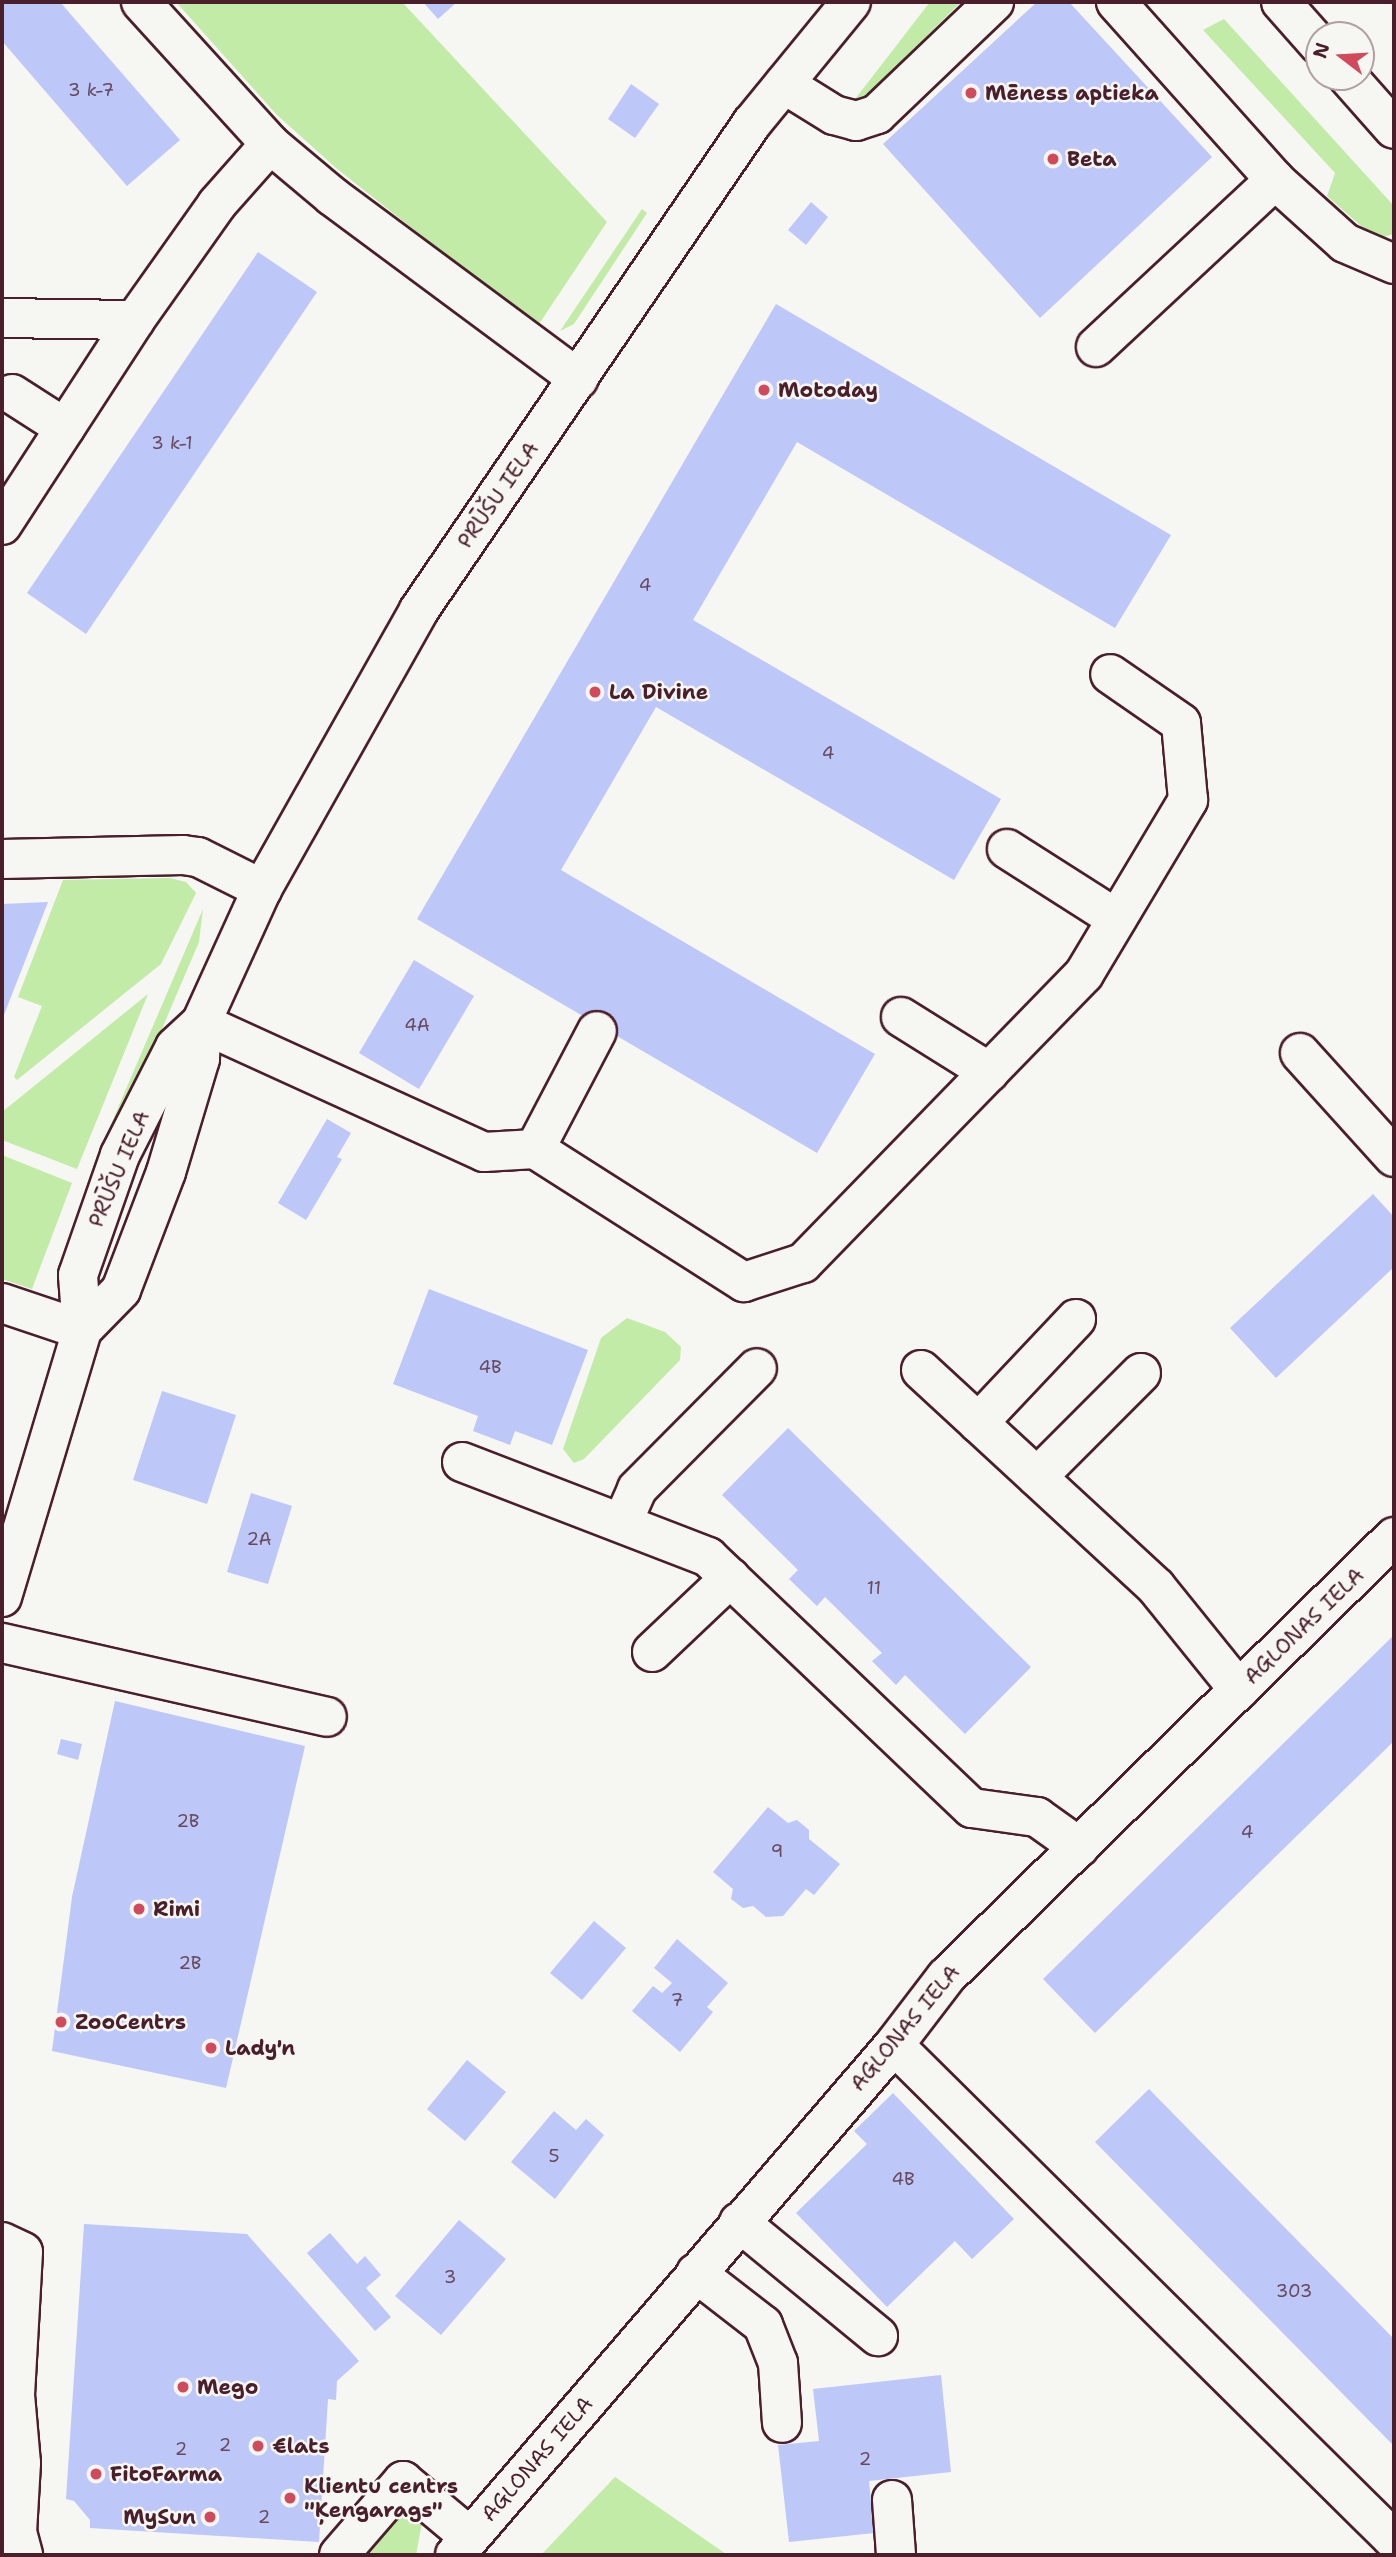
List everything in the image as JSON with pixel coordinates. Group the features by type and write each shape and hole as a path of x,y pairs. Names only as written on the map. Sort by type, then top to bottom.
{"street":[{"path":"142,2 270,144 332,196 578,379"},
{"name":"PRŪŠU IELA","path":"2,1597 82,1330 121,1290 166,1172 200,1059 201,1023 262,889 419,610 752,123 851,2"},
{"path":"784,84 834,115 856,121 877,114 994,2"},
{"path":"1116,2 1275,180 1345,243 1394,264"},
{"path":"1281,2 1305,29"},
{"path":"1360,91 1394,129"},
{"path":"2,525 135,320 217,204 270,144"},
{"path":"1096,346 1275,180"},
{"path":"2,318 135,320"},
{"path":"12,394 65,428"},
{"path":"201,1023 484,1152 535,1149 744,1282 803,1263 1084,974 1188,800 1181,723 1110,674"},
{"path":"1007,849 1116,919"},
{"path":"2,859 183,855 198,857 262,889"},
{"path":"901,1017 989,1072"},
{"path":"535,1149 597,1031"},
{"path":"1300,1053 1394,1157"},
{"path":"2,1303 82,1330"},
{"path":"978,1423 1076,1318"},
{"path":"622,1521 637,1489 757,1368"},
{"path":"921,1370 1156,1587 1239,1690"},
{"path":"1037,1477 1141,1373"},
{"path":"463,1462 696,1550 730,1578 972,1808 1037,1817 1079,1847"},
{"name":"AGLONAS IELA","path":"463,2546 894,2045 946,1977 1394,1537"},
{"path":"652,1652 730,1578"},
{"path":"2,1643 327,1717"},
{"path":"894,2045 1394,2540"},
{"path":"739,2222 878,2336"},
{"path":"2,2242 23,2252 15,2395 21,2463 17,2532 23,2555"},
{"path":"696,2273 763,2325 778,2363 782,2423"},
{"path":"339,2555 404,2481 463,2546"},
{"path":"892,2500 896,2555"}],"green space":[{"path":"176,2 402,2 607,222 537,327 336,168 276,114"},
{"path":"930,2 961,2 860,102 852,103"},
{"path":"1224,19 1394,206 1394,234 1376,239 1327,196 1335,173 1203,30"},
{"path":"642,209 647,213 574,324 560,331"},
{"path":"170,878 186,882 196,893 161,964 17,1080 14,1077 42,1006 18,997 63,880"},
{"path":"203,909 199,942 100,1174 96,1173 94,1164"},
{"path":"148,994 77,1169 2,1140 2,1112"},
{"path":"2,1155 72,1183 32,1289 2,1279"},
{"path":"627,1318 665,1332 681,1347 680,1360 584,1459 574,1463 563,1449 601,1338"},
{"path":"615,2477 726,2554 726,2555 541,2555"},
{"path":"399,2509 416,2513 422,2523 416,2555 355,2555"}],"building":[{"path":"2,2 60,2 180,140 127,186 2,41"},
{"path":"423,2 457,2 438,19"},
{"name":"Beta","path":"1037,2 1069,2 1212,157 1040,318 883,144"},
{"path":"631,84 659,104 635,138 608,119"},
{"path":"811,202 828,217 806,245 788,230"},
{"path":"258,252 317,292 86,634 27,593"},
{"path":"776,304 1171,535 1115,628 797,442 693,620 1001,799 954,880 656,707 561,870 875,1054 817,1153 417,919"},
{"path":"48,902 2,1020 2,904"},
{"path":"414,960 474,996 419,1089 359,1053"},
{"path":"327,1119 351,1133 337,1157 342,1159 306,1220 278,1203"},
{"path":"1373,1194 1394,1217 1394,1267 1276,1378 1230,1328"},
{"path":"429,1289 588,1350 552,1445 515,1431 510,1445 473,1431 478,1416 393,1384"},
{"path":"162,1391 236,1415 207,1504 133,1480"},
{"path":"788,1428 1031,1667 965,1734 905,1675 896,1685 872,1661 882,1653 825,1597 817,1606 789,1579 798,1570 722,1495"},
{"path":"251,1493 292,1506 268,1584 227,1572"},
{"path":"1394,1635 1394,1741 1095,2033 1043,1979"},
{"path":"115,1701 305,1746 226,2088 52,2051 72,1897"},
{"path":"61,1739 82,1744 78,1760 57,1754"},
{"path":"768,1807 788,1823 797,1820 809,1830 809,1839 840,1864 814,1895 806,1889 783,1916 766,1917 753,1906 743,1908 731,1899 733,1889 713,1872"},
{"path":"594,1921 626,1948 582,2000 550,1973"},
{"path":"677,1939 728,1983 707,2007 713,2012 680,2052 632,2011 653,1986 662,1993 672,1983 654,1968"},
{"path":"467,2060 506,2092 465,2141 427,2109"},
{"path":"1149,2089 1394,2339 1394,2446 1095,2142"},
{"path":"893,2093 1014,2219 972,2259 955,2241 887,2307 796,2213 867,2144 854,2131"},
{"path":"554,2111 576,2130 586,2119 604,2135 555,2199 511,2162"},
{"path":"459,2220 506,2259 441,2335 395,2296"},
{"path":"84,2224 247,2234 359,2361 337,2381 336,2400 328,2399 319,2542 90,2528 90,2520 74,2501 66,2499"},
{"path":"330,2233 357,2264 365,2256 381,2275 366,2288 391,2317 375,2331 307,2253"},
{"path":"941,2375 951,2472 869,2481 874,2533 789,2542 778,2445 819,2441 813,2389"}],"place":[{"name":"Mēness aptieka","path":"971,93"},
{"name":"Beta","path":"1053,159"},
{"name":"Motoday","path":"764,390"},
{"name":"La Divine","path":"595,692"},
{"name":"Rimi","path":"139,1909"},
{"name":"ZooCentrs","path":"61,2022"},
{"name":"Lady'n","path":"211,2048"},
{"name":"Mego","path":"183,2387"},
{"name":"€lats","path":"258,2446"},
{"name":"FitoFarma","path":"96,2474"},
{"name":"Klientu centrs \"Ķengarags\"","path":"290,2498"},
{"name":"MySun","path":"210,2517"}]}
